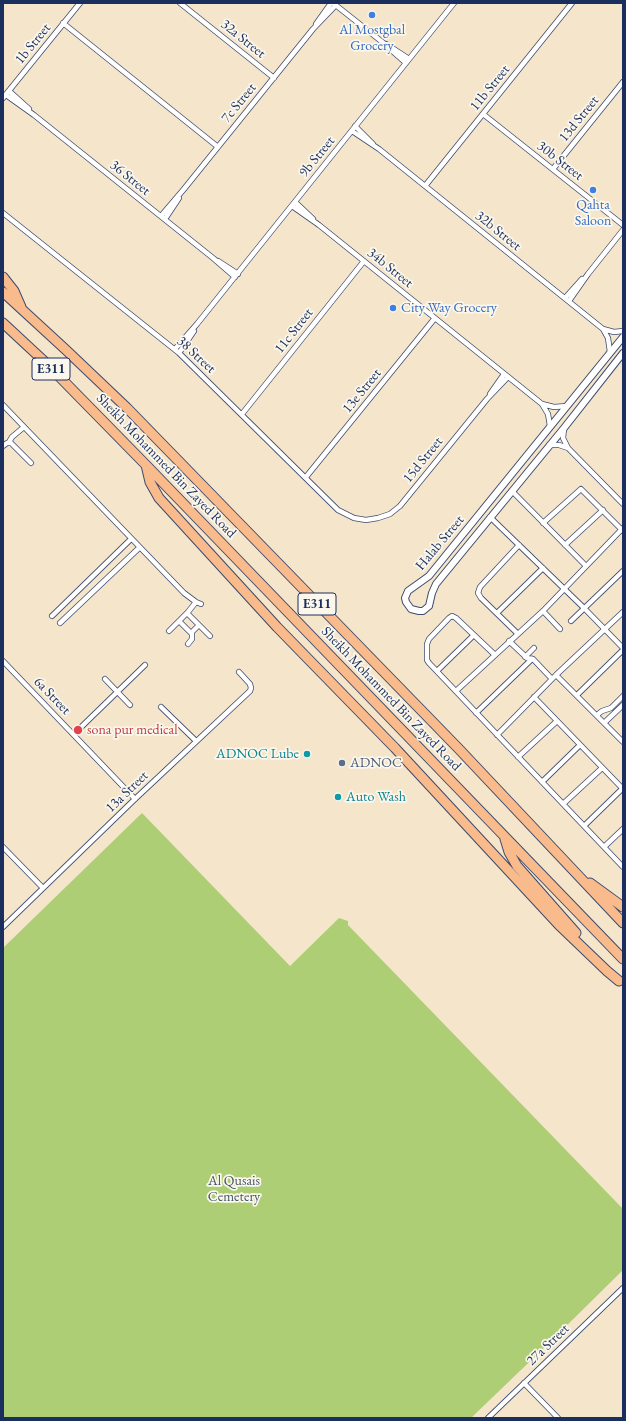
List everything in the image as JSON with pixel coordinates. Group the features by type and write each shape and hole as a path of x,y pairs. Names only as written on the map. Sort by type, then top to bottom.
{"highway":[{"path":"3,277 14,291 21,308"},
{"name":"Sheikh Mohammed Bin Zayed Road","path":"3,292 127,408 458,748 623,923"},
{"name":"Sheikh Mohammed Bin Zayed Road","path":"3,323 72,389 146,464 623,959"},
{"path":"146,464 150,482 159,498 277,627 395,748 559,925 621,983"},
{"path":"505,837 509,852 517,866 621,983"},
{"path":"576,874 623,907"}],"street":[{"name":"1b Street","path":"6,95 80,3"},
{"name":"32a Street","path":"180,3 274,78"},
{"name":"9b Street","path":"177,351 454,3"},
{"name":"11b Street","path":"425,186 572,3"},
{"path":"333,4 407,61"},
{"name":"7c Street","path":"162,218 333,4"},
{"path":"63,23 218,147"},
{"name":"13d Street","path":"553,170 623,82"},
{"name":"36 Street","path":"6,95 34,115 236,276"},
{"name":"30b Street","path":"483,114 623,225"},
{"name":"32b Street","path":"353,128 603,329"},
{"name":"34b Street","path":"293,204 542,404 548,414 550,426"},
{"name":"38 Street","path":"3,213 177,351 338,510 348,516 366,520"},
{"path":"567,300 623,230"},
{"name":"11c Street","path":"242,414 364,261"},
{"name":"13e Street","path":"306,477 435,318"},
{"path":"603,329 614,332 623,331"},
{"path":"603,329 608,338 610,352"},
{"name":"Halab Street","path":"623,337 429,576 408,590 405,598 411,609 419,612 423,611 429,606 436,584 564,428 623,353"},
{"name":"15d Street","path":"366,520 384,516 400,506 506,376"},
{"path":"542,404 554,407 567,406"},
{"path":"3,405 139,548 184,593 201,604"},
{"path":"3,446 24,427"},
{"path":"564,428 563,438 568,448 623,504"},
{"path":"9,442 31,464"},
{"path":"549,445 559,445 568,448"},
{"path":"456,692 543,611 622,530 581,489 543,523"},
{"path":"512,491 586,566"},
{"path":"565,545 603,510"},
{"path":"490,517 584,608 623,649 577,696"},
{"path":"52,616 131,539"},
{"path":"518,634 479,596 478,590 519,545"},
{"path":"60,623 139,548"},
{"path":"496,613 542,568"},
{"path":"571,622 623,571"},
{"path":"169,631 196,602"},
{"path":"543,611 560,629"},
{"path":"497,735 556,675 623,612"},
{"path":"187,613 210,636"},
{"path":"494,655 456,618 452,616 427,644 428,662 623,867"},
{"path":"179,621 191,633 192,639 188,644"},
{"path":"191,633 199,625"},
{"path":"437,671 474,635"},
{"path":"509,642 526,657 532,659 552,679"},
{"path":"526,657 534,648"},
{"path":"476,713 532,659"},
{"name":"6a Street","path":"3,661 135,798"},
{"path":"74,734 145,665"},
{"name":"13a Street","path":"3,927 135,798 251,689 250,684 239,672"},
{"path":"556,675 623,742"},
{"path":"105,679 130,705"},
{"path":"597,715 602,711 611,708 623,696"},
{"path":"534,697 623,788 584,826"},
{"path":"604,723 623,705"},
{"path":"161,707 196,741"},
{"path":"518,757 557,721"},
{"path":"542,782 580,745"},
{"path":"563,804 602,768"},
{"path":"604,847 623,829"},
{"path":"3,847 43,888"},
{"name":"27a Street","path":"488,1418 623,1288"},
{"path":"524,1383 558,1418"}],"green space":[{"name":"Al Qusais Cemetery","path":"142,813 290,966 339,918 348,921 348,925 623,1209 623,1270 471,1418 3,1418 3,948"}],"place":[{"name":"Al Mostgbal Grocery","path":"372,15"},
{"name":"Qahta Saloon","path":"593,190"},
{"name":"City Way Grocery","path":"393,308"},
{"name":"sona pur medical","path":"78,730"},
{"name":"ADNOC Lube","path":"307,754"},
{"name":"ADNOC","path":"342,763"},
{"name":"Auto Wash","path":"338,797"}]}
